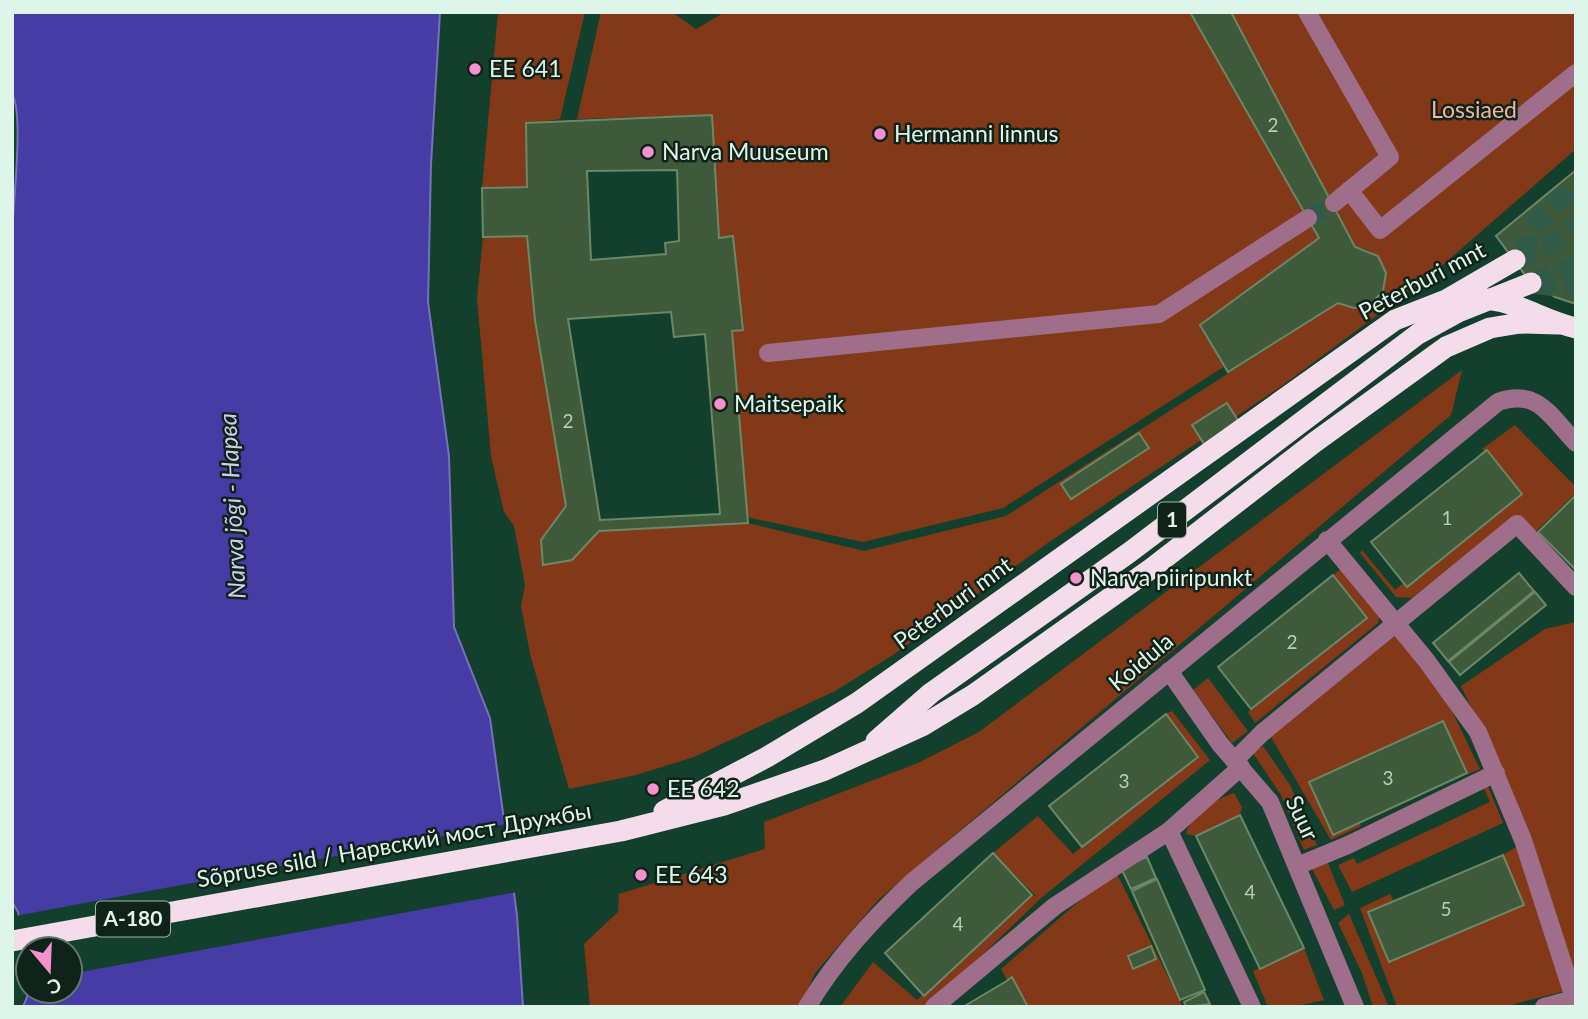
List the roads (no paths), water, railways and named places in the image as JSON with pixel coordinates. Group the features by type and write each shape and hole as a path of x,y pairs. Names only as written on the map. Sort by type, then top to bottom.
{"highway":[{"name":"Peterburi mnt","path":"621,831 767,757 857,703 1395,320 1446,300 1515,260"},
{"name":"Peterburi mnt","path":"862,754 931,694 1130,552 1418,334 1490,299 1531,283"},
{"path":"1446,300 1490,299 1540,313 1567,326"},
{"name":"Peterburi mnt","path":"621,831 724,806 862,754 922,726 973,695 1152,568 1315,442 1446,347 1490,328 1520,323 1567,326"},
{"name":"Sõpruse sild / Нарвский мост Дружбы","path":"12,941 621,831"}],"street":[{"path":"1307,12 1390,157 1334,203"},
{"path":"1349,190 1380,230 1576,73"},
{"path":"768,354 1159,314 1308,218"},
{"name":"Koidula","path":"807,1007 828,973 868,923 903,891 1498,402 1524,396 1536,400 1576,443"},
{"path":"934,1007 1055,906 1169,831 1238,763 1262,733 1517,524 1576,587"},
{"path":"1327,540 1464,710 1478,732 1546,905 1575,1001 1545,1007"},
{"name":"Suur","path":"1169,671 1270,802 1355,1007"},
{"path":"1297,866 1348,845 1496,774"},
{"path":"1169,831 1252,1007"}],"water":[{"name":"Narva jõgi - Нарва","path":"12,12 440,12 431,164 428,302 449,456 454,627 490,718 517,915 523,1007 23,1007 84,1005 84,935 23,935 18,912 12,902 12,233 18,139 12,95"}],"tunnel":[{"path":"1525,257 1529,229 1576,185"},
{"path":"1308,218 1334,203"},
{"path":"1515,260 1551,245 1576,225"},
{"path":"1531,283 1576,265"},
{"path":"1534,283 1556,286 1576,283"}],"place":[{"name":"EE 641","path":"475,69"},
{"name":"Hermanni linnus","path":"880,134"},
{"name":"Narva Muuseum","path":"648,152"},
{"name":"Maitsepaik","path":"720,404"},
{"name":"Narva piiripunkt","path":"1076,578"},
{"name":"EE 642","path":"653,789"},
{"name":"EE 643","path":"641,875"}],"park label":[{"name":"Lossiaed","path":"1474,110"}]}
